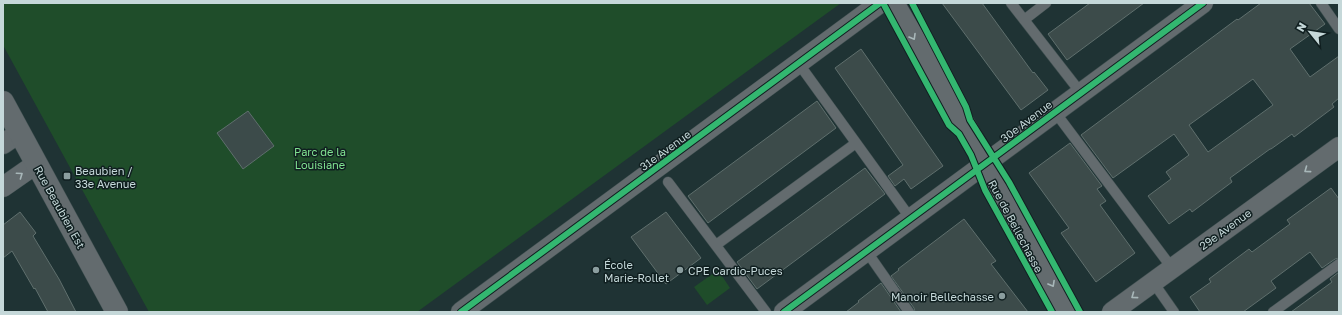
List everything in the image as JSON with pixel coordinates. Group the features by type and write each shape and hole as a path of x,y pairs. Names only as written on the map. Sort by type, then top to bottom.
{"street":[{"name":"31e Avenue","path":"461,312 880,3"},
{"name":"Rue de Bellechasse","path":"893,3 987,163 1068,312"},
{"name":"30e Avenue","path":"784,312 1203,3"},
{"name":"Rue Beaubien Est","path":"3,102 11,138 36,164 117,312"},
{"name":"29e Avenue","path":"1112,312 1339,147"},
{"path":"3,187 36,164"}],"lane":[{"path":"1011,3 1081,93"},
{"path":"1024,20 1046,3"},
{"path":"1322,3 1339,29"},
{"path":"799,64 911,219"},
{"path":"1055,112 1172,268"},
{"path":"716,245 856,143"},
{"path":"668,182 766,312"},
{"path":"867,252 909,312"},
{"path":"1273,312 1339,264"},
{"path":"1153,282 1174,312"}],"green space":[{"name":"Parc de la Louisiane","path":"3,3 841,3 417,312 149,312 3,45"},
{"path":"718,270 730,288 707,305 694,287"}],"building":[{"path":"942,3 982,3 1033,73 1034,72 1048,90 1021,110"},
{"path":"1090,3 1144,3 1067,60 1048,34"},
{"path":"1261,3 1309,3 1325,24 1290,49 1310,77 1339,56 1339,98 1332,104 1334,107 1294,137 1292,134 1270,149 1230,178 1232,182 1192,212 1190,209 1169,224 1148,196 1171,179 1166,172 1189,155 1174,134 1113,178 1081,135 1237,19 1238,20","holes":["1253,79 1273,105 1208,152 1189,125"]},
{"path":"861,49 943,166 911,189 904,179 895,186 888,176 903,165 835,68"},
{"path":"817,101 836,128 708,223 688,196"},
{"path":"248,111 274,146 243,169 217,133"},
{"path":"1070,143 1102,186 1097,189 1106,201 1100,205 1135,253 1096,282 1061,233 1069,228 1029,173"},
{"path":"865,168 885,194 757,289 737,262"},
{"path":"1331,188 1339,199 1339,258 1322,268 1310,252 1271,281 1276,288 1243,312 1200,312 1190,297 1211,282 1209,279 1249,249 1252,252 1290,224 1287,220"},
{"path":"20,212 36,233 33,236 59,279 76,312 48,312 12,251 3,258 3,225"},
{"path":"666,212 701,258 666,284 631,237"},
{"path":"964,219 996,261 991,264 1028,312 915,312 914,308 891,276 899,270 898,269"},
{"path":"1339,272 1339,312 1291,312 1332,282 1330,279"},
{"path":"881,283 901,312 846,312 859,302 858,301"}],"cycle path":[{"path":"461,312 880,3"},
{"path":"883,3 949,125 959,134 971,155 985,190 1052,312"},
{"path":"912,3 966,107 970,120 1009,182 1080,312"},
{"path":"784,312 1203,3"}],"place":[{"name":"Beaubien / 33e Avenue","path":"67,176"},
{"name":"École Marie-Rollet","path":"596,270"},
{"name":"CPE Cardio-Puces","path":"680,270"},
{"name":"Manoir Bellechasse","path":"1002,296"}]}
